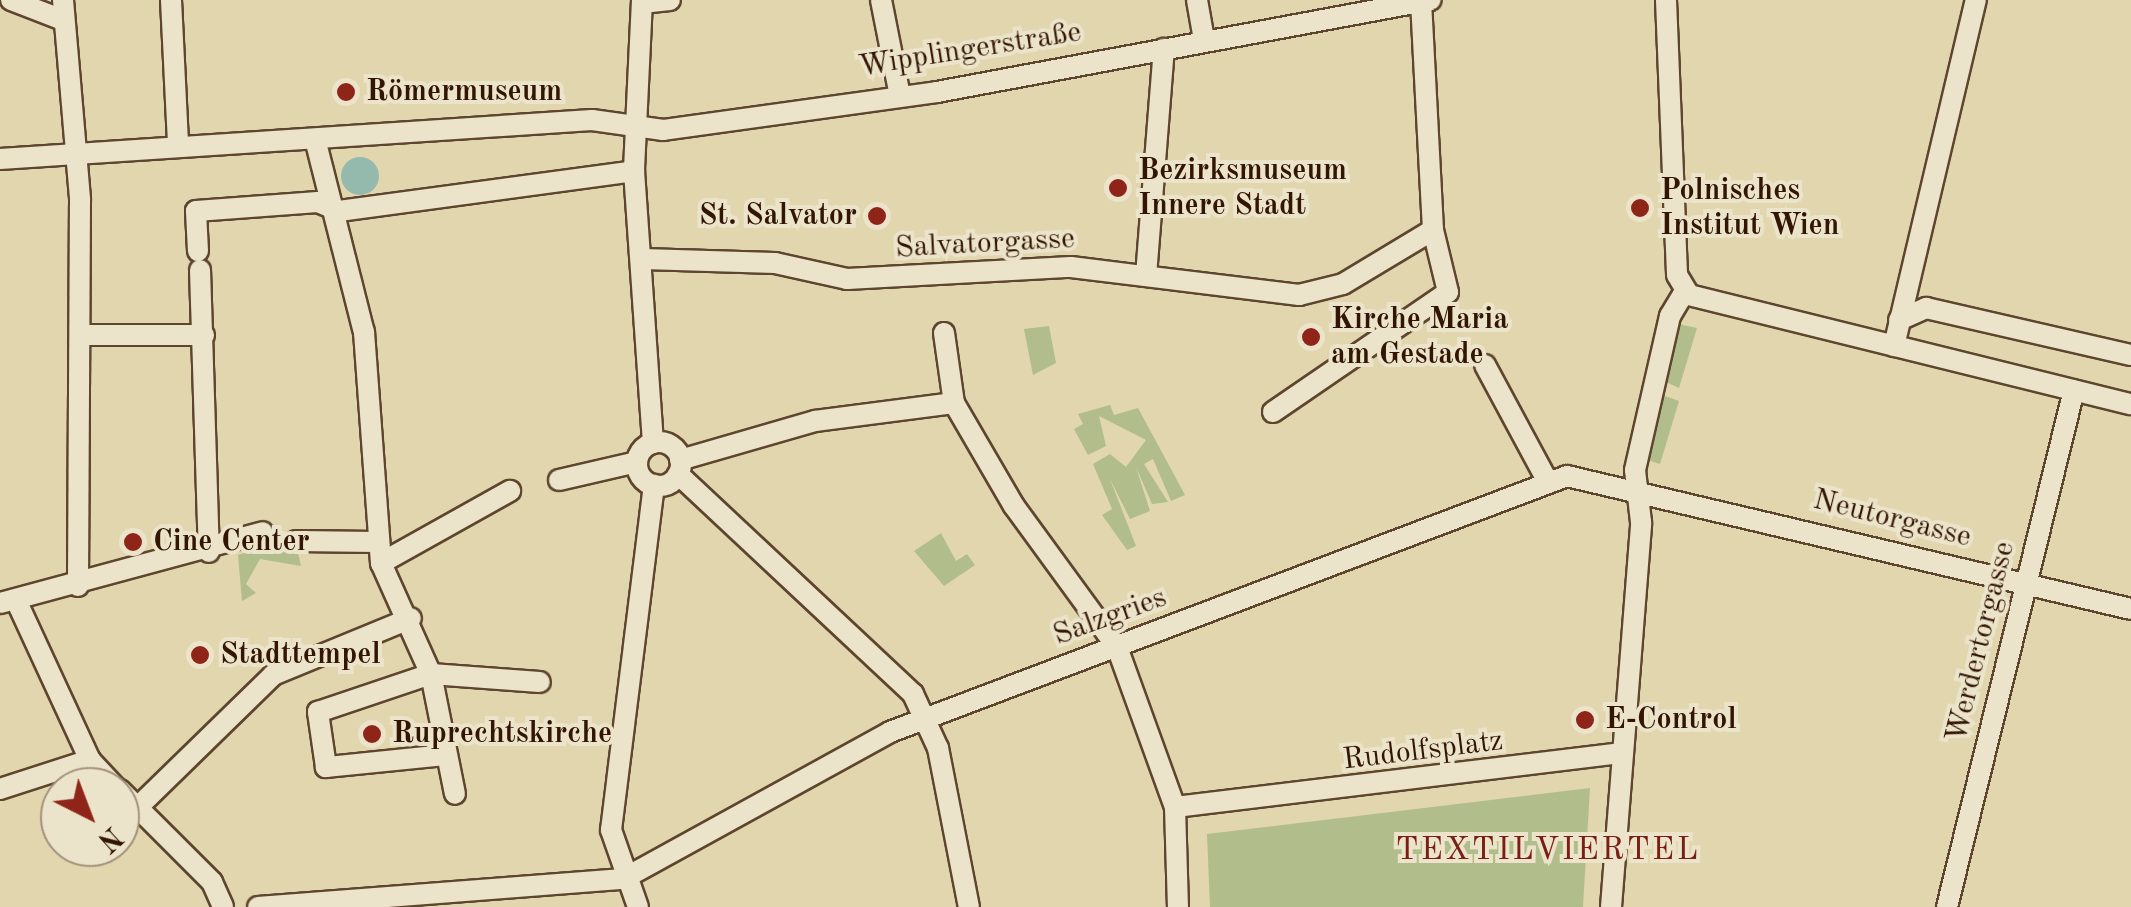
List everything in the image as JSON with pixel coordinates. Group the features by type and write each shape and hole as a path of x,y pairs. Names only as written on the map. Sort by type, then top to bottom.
{"street":[{"path":"11,0 63,10 76,151 80,335 78,586"},
{"path":"171,0 178,143"},
{"path":"559,480 637,462 653,443 634,171 642,2 670,0"},
{"path":"881,0 900,96"},
{"path":"1197,0 1204,39"},
{"name":"Wipplingerstraße","path":"0,159 178,143 636,124 663,130 900,96 1430,0"},
{"path":"1610,907 1637,491 1666,332 1685,291 1676,268 1666,0"},
{"path":"1894,346 1976,0"},
{"path":"1273,412 1448,292 1433,230 1421,1"},
{"path":"1146,276 1164,49"},
{"path":"316,139 322,192 339,210 364,332 381,563 410,618 431,674 455,794"},
{"path":"209,552 204,335 196,211 318,202 339,210 634,171"},
{"name":"Salvatorgasse","path":"643,259 775,263 847,278 1072,266 1313,294 1433,230"},
{"path":"1685,291 2131,404"},
{"path":"1899,320 1926,308 2131,355"},
{"path":"944,333 954,403 1014,506 1118,647 1175,807 1178,907"},
{"path":"80,335 204,335"},
{"path":"1485,365 1548,482"},
{"name":"Werdertorgasse","path":"1947,907 2074,390"},
{"path":"654,485 679,467 815,422 954,403"},
{"path":"653,443 913,694 925,718 969,907"},
{"path":"637,462 654,485 611,830 623,879 638,907"},
{"name":"Salzgries","path":"623,879 925,718 1548,482 1581,474 1637,491"},
{"path":"381,563 510,491"},
{"name":"Neutorgasse","path":"1637,491 2131,609"},
{"path":"97,767 8,601 209,552 263,532"},
{"path":"296,541 377,542"},
{"path":"223,907 212,882 140,804 273,675 410,618"},
{"path":"445,755 326,768 319,743 318,712 431,674 540,682"},
{"name":"Rudolfsplatz","path":"1175,807 1476,778 1623,753"},
{"path":"0,789 90,760"},
{"path":"259,907 623,879"}],"green space":[{"path":"1678,324 1697,328 1679,388 1664,381"},
{"path":"1049,326 1056,363 1033,375 1024,329"},
{"path":"1662,395 1679,401 1660,464 1647,460"},
{"path":"1110,405 1114,415 1138,408 1185,495 1171,501 1153,459 1144,464 1168,502 1152,504 1136,467 1150,511 1130,519 1110,479 1136,546 1127,550 1102,515 1112,509 1093,464 1110,454 1126,467 1146,440 1099,416 1106,446 1088,455 1074,429 1083,424 1078,414"},
{"path":"941,533 956,561 967,554 975,565 944,586 914,551"},
{"path":"278,542 296,544 301,566 260,559 246,584 256,593 242,601 238,555"},
{"path":"1590,788 1583,907 1210,907 1207,834"}],"water":[{"path":"360,157 373,163 379,176 373,189 360,195 347,189 341,176 347,163"}],"place":[{"name":"Römermuseum","path":"346,92"},
{"name":"Bezirksmuseum Innere Stadt","path":"1118,188"},
{"name":"Polnisches Institut Wien","path":"1640,208"},
{"name":"St. Salvator","path":"877,216"},
{"name":"Kirche Maria am Gestade","path":"1311,337"},
{"name":"Cine Center","path":"133,542"},
{"name":"Stadttempel","path":"200,655"},
{"name":"E-Control","path":"1585,720"},
{"name":"Ruprechtskirche","path":"372,734"}],"district":[{"name":"TEXTILVIERTEL","path":"1548,851"}]}
